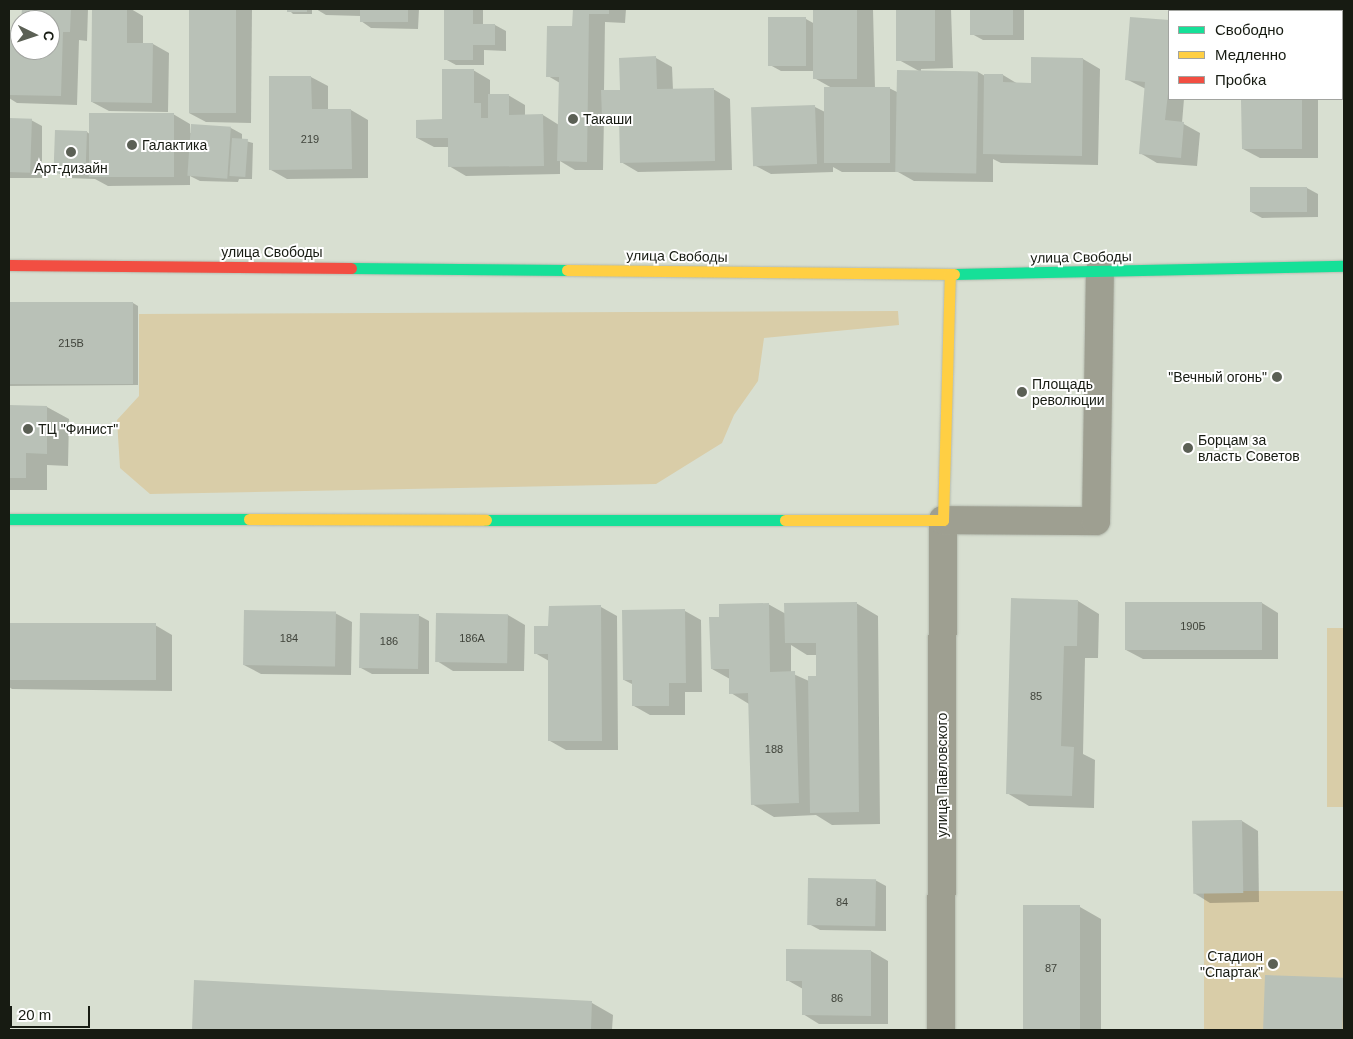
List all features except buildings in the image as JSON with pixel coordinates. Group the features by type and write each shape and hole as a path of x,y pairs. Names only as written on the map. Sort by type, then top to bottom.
{"main road":[{"name":"улица Свободы","path":"9,265 950,274 1344,266"},
{"path":"9,518 943,520 950,274"}],"street":[{"path":"943,520 1096,521 1100,271"},
{"name":"улица Павловского","path":"941,1030 943,520"}],"shaded area":[{"path":"898,311 899,325 764,338 758,381 734,415 722,443 656,484 150,494 120,468 117,420 139,396 139,314"},
{"path":"1327,628 1344,628 1344,807 1327,807"},
{"name":"Стадион \"Спартак\"","path":"1204,891 1344,891 1344,1030 1204,1030"}],"traffic: fast":[{"path":"954,274 1344,266"},
{"path":"351,268 567,270"},
{"path":"9,519 249,519"},
{"path":"486,520 785,520"}],"traffic: slow":[{"path":"567,270 954,274"},
{"path":"785,520 943,520 950,274"},
{"path":"249,519 486,520"}],"traffic: jam":[{"path":"9,265 351,268"}],"place":[{"name":"Такаши","path":"573,119"},
{"name":"Галактика","path":"132,145"},
{"name":"Арт-дизайн","path":"71,152"},
{"name":"\"Вечный огонь\"","path":"1277,377"},
{"name":"Площадь революции","path":"1022,392"},
{"name":"ТЦ \"Финист\"","path":"28,429"},
{"name":"Борцам за власть Советов","path":"1188,448"},
{"name":"Стадион \"Спартак\"","path":"1273,964"}]}
